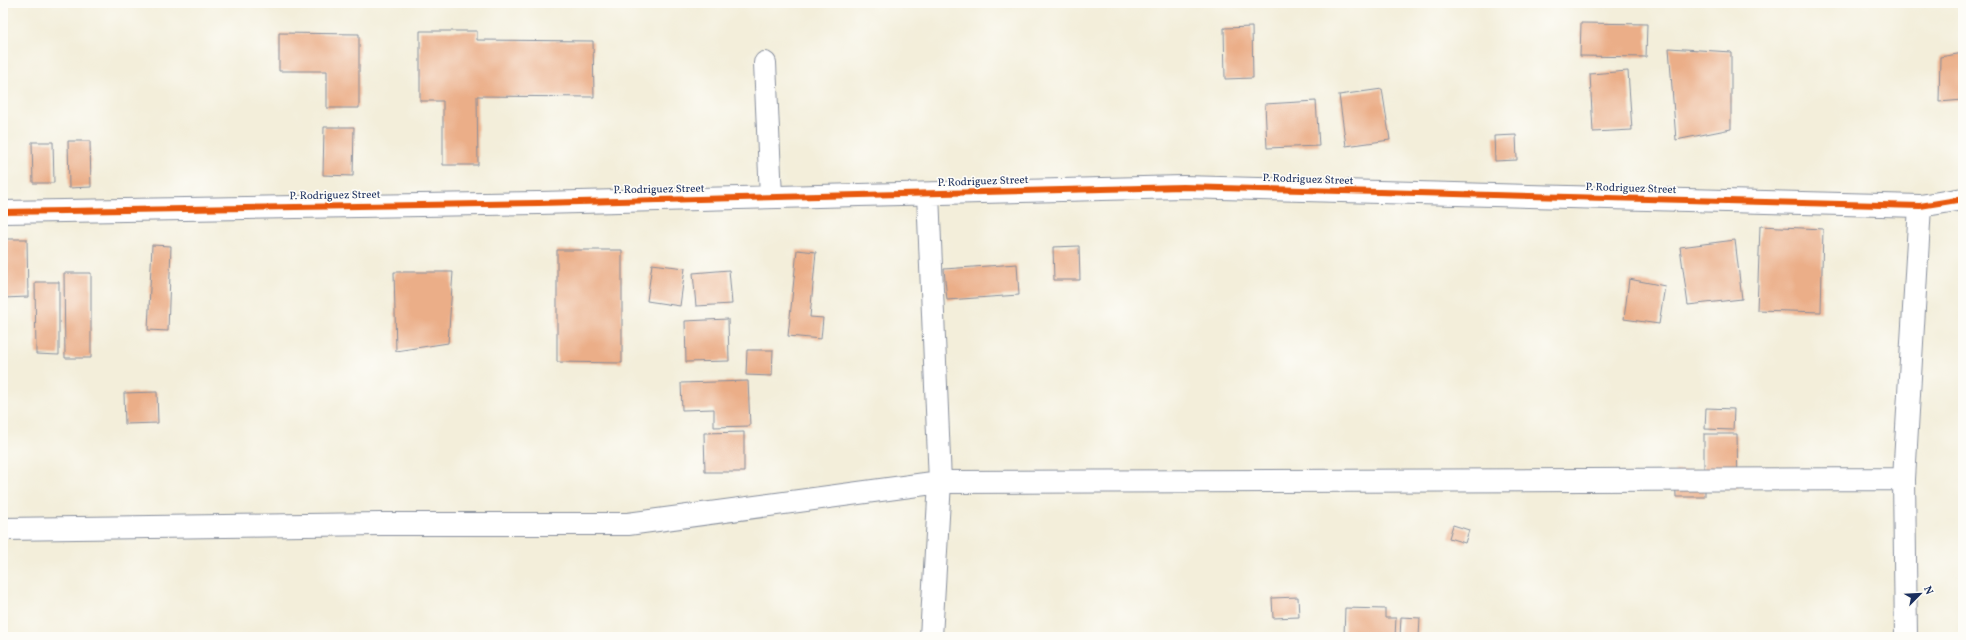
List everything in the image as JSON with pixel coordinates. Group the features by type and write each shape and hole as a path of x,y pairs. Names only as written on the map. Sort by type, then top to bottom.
{"street":[{"path":"766,63 771,197"},
{"name":"P. Rodriguez Street","path":"3,212 531,203 1183,187 1920,206 1963,199"},
{"path":"928,194 940,482 931,637"},
{"path":"1906,637 1904,479 1920,206"},
{"path":"3,529 381,524 628,524 940,482 1904,479"}],"building":[{"path":"1581,23 1647,24 1646,57 1580,56"},
{"path":"1252,27 1253,78 1225,79 1224,28"},
{"path":"420,31 477,31 477,40 593,41 594,97 477,96 478,165 443,165 443,101 420,101"},
{"path":"279,33 359,34 359,108 327,108 327,71 279,71"},
{"path":"1669,48 1731,52 1731,129 1676,140"},
{"path":"1963,53 1963,100 1939,102 1940,57"},
{"path":"1628,71 1632,130 1593,132 1590,74"},
{"path":"1382,89 1390,140 1346,146 1339,95"},
{"path":"1316,101 1319,146 1267,148 1265,104"},
{"path":"324,127 354,127 353,176 323,175"},
{"path":"1516,135 1517,160 1495,161 1494,136"},
{"path":"68,141 90,141 91,187 69,188"},
{"path":"32,142 53,142 54,183 33,183"},
{"path":"1760,226 1823,229 1821,312 1757,310"},
{"path":"3,239 27,239 28,297 3,298"},
{"path":"1735,240 1742,299 1688,305 1680,247"},
{"path":"152,245 171,246 168,331 148,330"},
{"path":"1079,246 1080,280 1054,280 1053,247"},
{"path":"557,250 622,250 622,363 557,362"},
{"path":"797,250 816,252 810,317 823,318 821,339 788,336"},
{"path":"652,264 685,268 680,306 647,301"},
{"path":"1017,264 1019,295 947,300 944,269"},
{"path":"729,270 732,304 696,306 693,273"},
{"path":"394,272 453,272 448,343 396,351"},
{"path":"64,273 91,273 91,358 65,358"},
{"path":"1629,279 1665,286 1659,324 1624,319"},
{"path":"35,282 59,282 59,355 36,354"},
{"path":"728,319 729,361 686,362 685,321"},
{"path":"747,350 773,350 772,376 746,375"},
{"path":"748,381 750,426 714,427 714,409 682,410 681,383"},
{"path":"157,392 158,423 125,424 124,393"},
{"path":"1706,408 1734,409 1733,430 1705,429"},
{"path":"744,432 744,472 705,472 704,433"},
{"path":"1704,434 1737,434 1738,488 1705,488 1705,497 1676,497 1675,471 1704,471"},
{"path":"1453,525 1469,530 1465,543 1449,538"},
{"path":"1298,597 1299,617 1273,618 1272,598"},
{"path":"1345,608 1385,609 1385,618 1396,618 1395,637 1344,636"},
{"path":"1401,617 1420,618 1419,637 1400,637"}],"cycle path":[{"path":"3,212 539,203 1183,187 1920,206 1963,199"}]}
